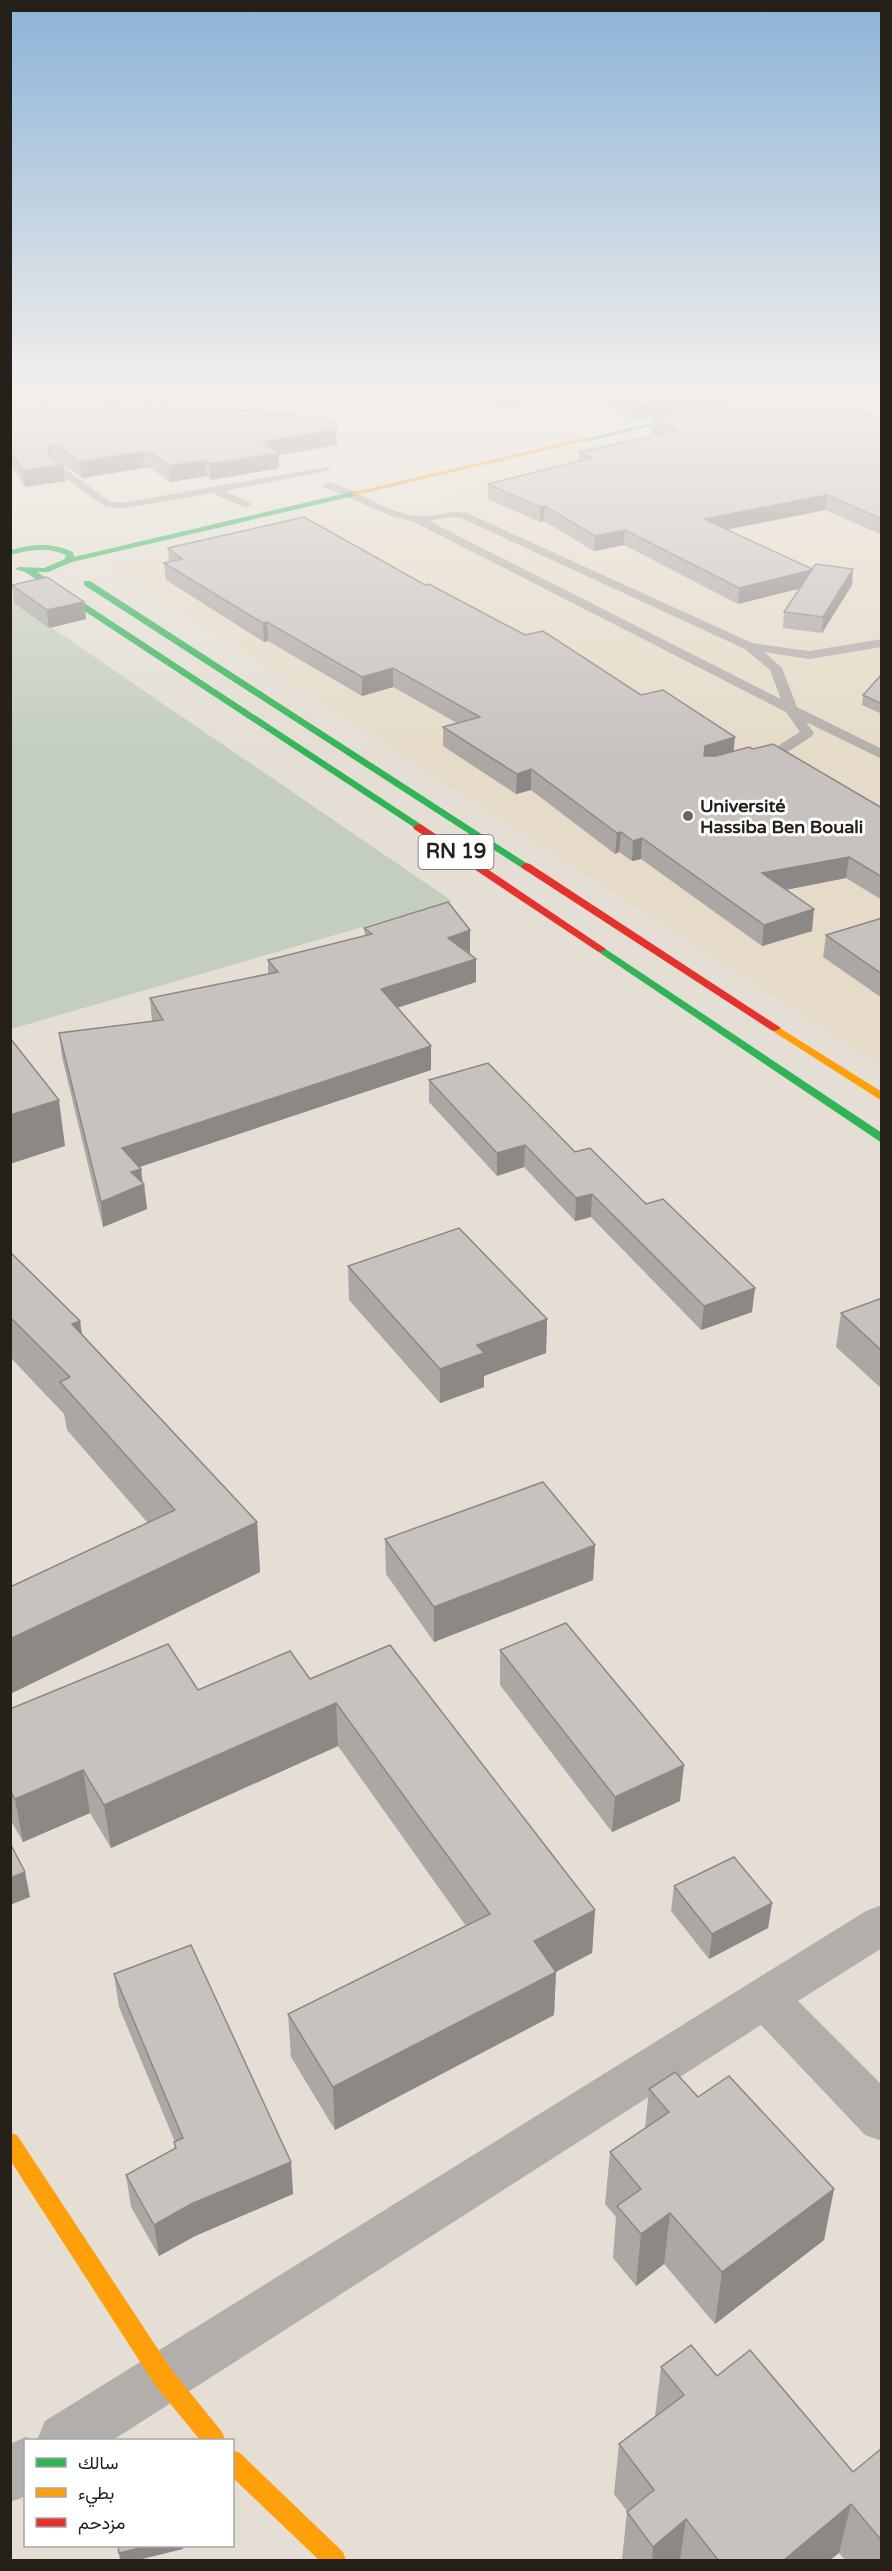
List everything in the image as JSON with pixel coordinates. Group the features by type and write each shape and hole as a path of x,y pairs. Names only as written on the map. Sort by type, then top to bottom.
{"main road":[{"path":"10,553 30,542 68,565 213,516"},
{"path":"17,569 68,565 263,516"},
{"name":"RN 19","path":"68,565 882,1098"},
{"name":"RN 19","path":"17,569 528,899 882,1139"},
{"path":"10,2142 163,2377 213,2439"},
{"path":"234,2464 335,2560"}],"street":[{"path":"66,2439 882,1924"},
{"path":"766,1999 882,2120"},
{"path":"10,2475 24,2466"}],"lane":[{"path":"403,516 418,520 524,572 882,755"},
{"path":"418,520 438,516"},
{"path":"465,516 749,646 776,668 791,709 807,733 781,750 740,762"},
{"path":"524,572 564,562"},
{"path":"749,646 809,655 840,652 882,643"}],"shaded area":[{"name":"Université Hassiba Ben Bouali","path":"300,516 344,516 358,522 384,516 881,516 881,1066 109,566"}],"green space":[{"path":"11,600 452,901 11,1029"}],"building":[{"path":"562,516 719,516 704,519 812,569 816,564 853,569 823,617 784,612 812,570 739,588 625,530 595,536"},
{"path":"304,517 425,585 429,584 525,635 543,631 641,695 663,690 735,737 705,746 704,756 716,756 749,747 753,749 773,744 882,808 882,877 849,857 762,873 814,909 764,925 642,838 633,841 621,832 617,833 531,769 517,774 443,727 480,717 393,668 362,677 267,622 263,623 164,563 182,559 168,548"},
{"path":"47,577 84,602 47,610 12,585"},
{"path":"882,674 882,704 863,695"},
{"path":"448,902 470,930 448,938 476,959 381,989 431,1046 122,1148 141,1169 131,1172 144,1184 101,1202 59,1033 163,1020 150,998 278,972 268,960 372,934 364,928"},
{"path":"882,918 882,974 826,935"},
{"path":"10,1038 59,1100 10,1115"},
{"path":"488,1063 575,1152 590,1148 646,1204 663,1199 755,1288 704,1306 592,1194 576,1198 525,1145 497,1153 429,1080"},
{"path":"459,1228 547,1319 477,1345 484,1353 440,1369 348,1266"},
{"path":"10,1252 80,1321 72,1324 257,1522 10,1639 10,1587 175,1510 60,1382 70,1377 10,1317"},
{"path":"882,1298 882,1351 841,1313"},
{"path":"543,1482 595,1545 434,1607 385,1539"},
{"path":"566,1623 684,1765 615,1797 500,1650"},
{"path":"168,1644 198,1690 290,1651 310,1679 390,1645 595,1910 534,1941 556,1972 333,2087 288,2014 490,1914 336,1703 104,1805 83,1770 15,1799 10,1790 10,1709"},
{"path":"10,1843 25,1872 10,1878"},
{"path":"734,1857 772,1903 712,1934 674,1886"},
{"path":"191,1945 291,2162 191,2204 154,2225 126,2175 176,2148 174,2142 183,2138 114,1974"},
{"path":"675,2072 698,2097 729,2076 834,2189 722,2272 670,2213 641,2234 617,2206 641,2189 610,2152 669,2112 649,2089"},
{"path":"691,2345 717,2376 750,2350 853,2472 882,2448 882,2541 851,2504 784,2560 718,2560 686,2519 653,2547 627,2512 654,2490 619,2444 684,2395 661,2367"},
{"path":"118,2547 144,2547 119,2553"}],"traffic: fast":[{"path":"69,560 257,516"},
{"path":"10,553 48,547 70,554 69,560 45,570 19,569"},
{"path":"28,570 418,827"},
{"path":"87,583 526,866"},
{"path":"601,949 882,1139"}],"traffic: slow":[{"path":"775,1028 882,1098"},
{"path":"10,2142 163,2377 213,2439"},
{"path":"234,2463 335,2560"}],"traffic: jam":[{"path":"418,827 601,949"},
{"path":"526,866 775,1028"}],"place":[{"name":"Université Hassiba Ben Bouali","path":"688,816"}]}
